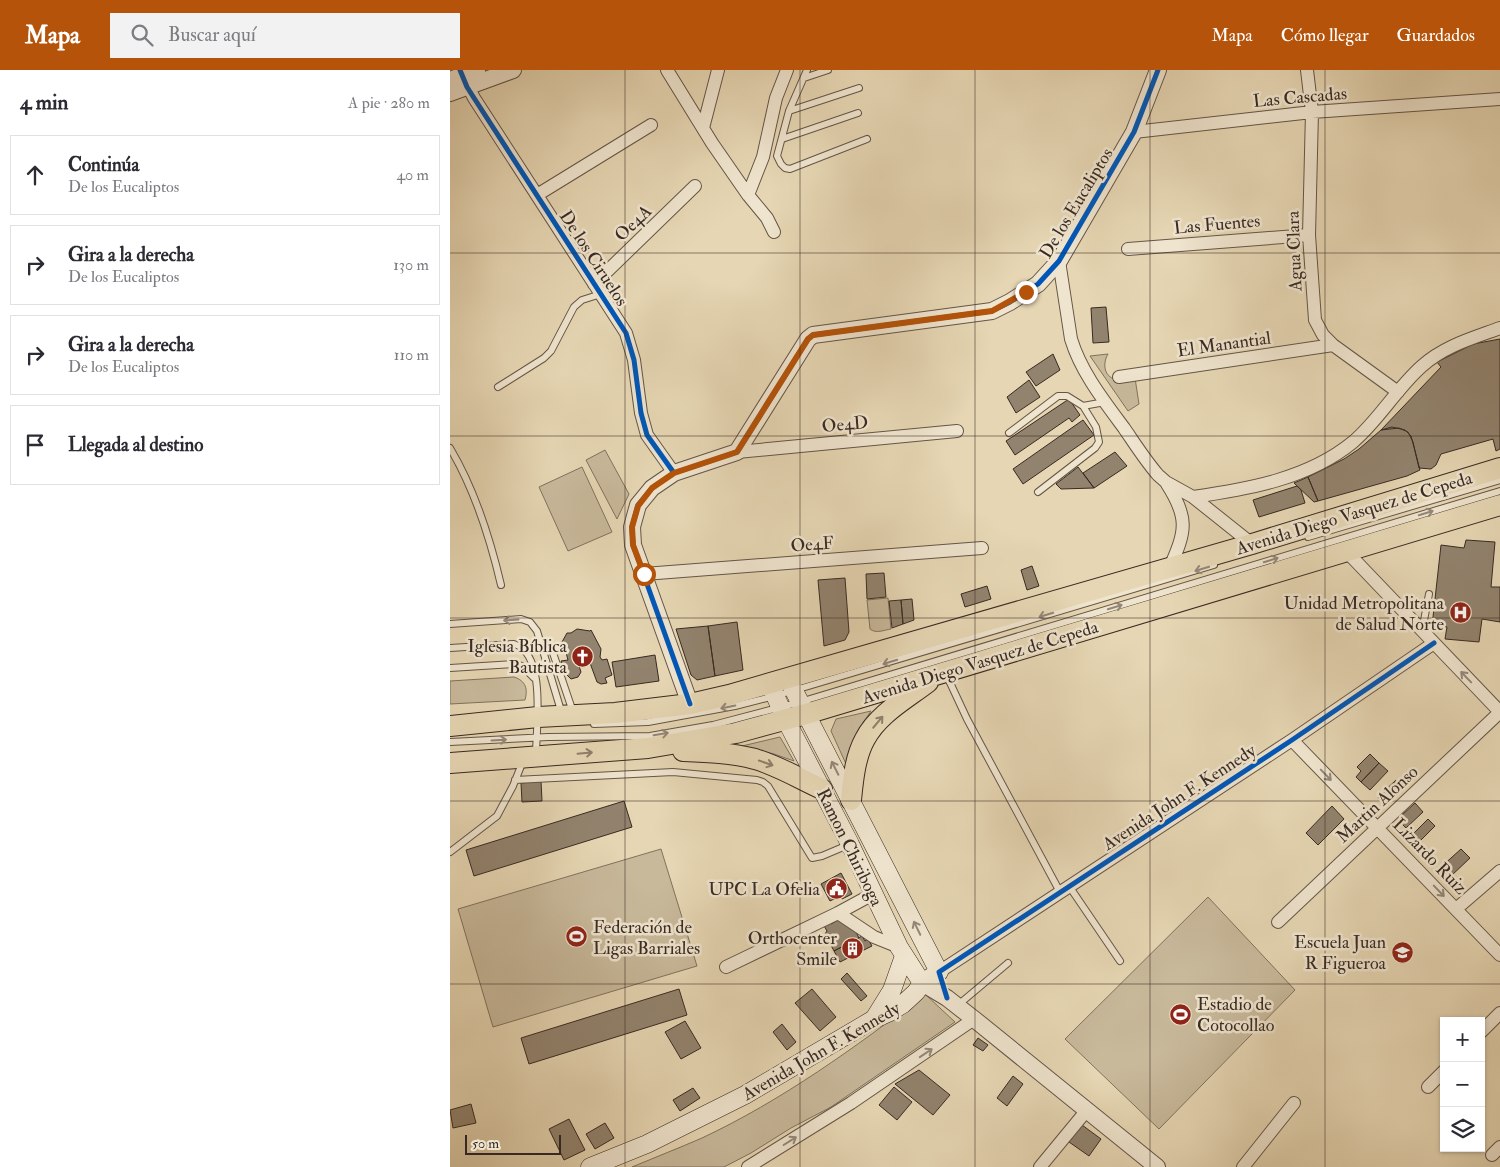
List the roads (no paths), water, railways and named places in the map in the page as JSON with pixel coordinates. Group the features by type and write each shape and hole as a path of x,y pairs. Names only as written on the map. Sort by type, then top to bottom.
{"main road":[{"name":"Avenida Diego Vasquez de Cepeda","path":"450,763 532,751 648,748 736,734 787,699 1170,567 1252,544 1500,468"},
{"name":"Avenida Diego Vasquez de Cepeda","path":"450,726 538,716 573,719 690,704 787,699 942,673 1500,505"},
{"path":"851,800 855,770 865,739 882,717 942,673"},
{"name":"Ramon Chiriboga","path":"787,699 822,789 901,951 922,983"},
{"name":"Ramon Chiriboga","path":"787,699 851,800 939,972"},
{"path":"648,748 724,754 754,759 776,766 822,789"},
{"path":"874,1019 892,990 901,951"},
{"name":"Avenida John F. Kennedy","path":"590,1167 647,1144 745,1095 903,1004 916,992 922,983 939,972"}],"street":[{"path":"450,93 463,76 513,70"},
{"path":"667,70 703,128 748,195 767,218 774,232"},
{"path":"703,128 718,70"},
{"path":"748,195 763,157 776,98 787,70"},
{"name":"De los Eucaliptos","path":"737,452 808,339 813,335 992,311 1038,284 1059,261 1134,132 1158,70"},
{"name":"Agua Clara","path":"1307,70 1312,112 1309,235 1315,320 1323,335 1333,345 1398,392"},
{"name":"De los Ciruelos","path":"463,76 626,333 634,360 647,435 674,473"},
{"name":"Las Cascadas","path":"1134,132 1312,112 1500,99"},
{"path":"537,195 651,125"},
{"name":"Oe4A","path":"598,289 695,186"},
{"name":"Las Fuentes","path":"1128,249 1309,235"},
{"path":"1059,261 1071,339 1078,359 1105,402 1152,468 1166,482 1179,503 1184,529 1181,544 1170,567"},
{"path":"1193,496 1216,494 1271,482 1304,470 1336,454 1362,433 1421,366 1448,348 1500,328"},
{"name":"El Manantial","path":"1119,376 1333,345"},
{"name":"Oe4D","path":"737,452 958,431"},
{"path":"690,704 633,545 632,527 638,506 652,488 674,473 737,452"},
{"path":"1166,482 1193,496 1252,544"},
{"name":"Oe4F","path":"644,574 982,548"},
{"path":"1347,552 1500,712"},
{"name":"Avenida John F. Kennedy","path":"939,972 1292,740 1434,643"},
{"name":"Martin Alonso","path":"1278,922 1500,712"},
{"name":"Lizardo Ruiz","path":"1292,740 1500,955"},
{"path":"1456,909 1500,871"},
{"path":"726,967 873,894"},
{"path":"838,913 874,937 901,951"},
{"name":"Ramon Chiriboga","path":"939,972 952,1002"},
{"name":"Ramon Chiriboga","path":"922,983 974,1019 1157,1167"},
{"path":"1485,1028 1500,1013"},
{"path":"748,1167 851,1103 974,1019"},
{"path":"1428,1087 1440,1075"},
{"path":"1243,1167 1294,1103"},
{"path":"1040,1167 1087,1110"}],"lane":[{"path":"806,70 789,111 777,156 785,168 790,169 867,139"},
{"path":"804,78 828,70"},
{"path":"789,111 859,88"},
{"path":"782,139 858,113"},
{"path":"498,387 544,358 551,350 574,308 598,289"},
{"path":"1009,433 1058,396 1067,396 1083,406 1092,418 1099,436 1099,442 1095,448 1038,492"},
{"path":"1083,406 1105,402"},
{"path":"450,448 465,472 491,543 501,586"},
{"path":"1301,539 1500,480"},
{"path":"573,719 648,722 787,699 1500,491"},
{"path":"450,742 532,751 650,736 713,725 787,699 1225,562"},
{"path":"1422,632 1429,594"},
{"path":"450,624 522,619 530,622 537,631 573,719"},
{"path":"450,648 514,644 519,646 530,658 537,683 538,716 532,751 497,816 450,852"},
{"path":"551,647 573,719"},
{"path":"450,668 513,664 522,666 537,683"},
{"path":"942,673 1065,889 1120,961"},
{"path":"515,780 673,772 757,780 768,786 808,855 812,858 822,856 850,844"},
{"path":"952,1002 1008,962"}],"place":[{"name":"Unidad Metropolitana de Salud Norte","path":"1460,613"},
{"name":"Iglesia Bíblica Bautista","path":"583,656"},
{"name":"UPC La Ofelia","path":"836,889"},
{"name":"Federación de Ligas Barriales","path":"577,937"},
{"name":"Orthocenter Smile","path":"853,948"},
{"name":"Escuela Juan R Figueroa","path":"1402,952"},
{"name":"Estadio de Cotocollao","path":"1181,1014"}]}
